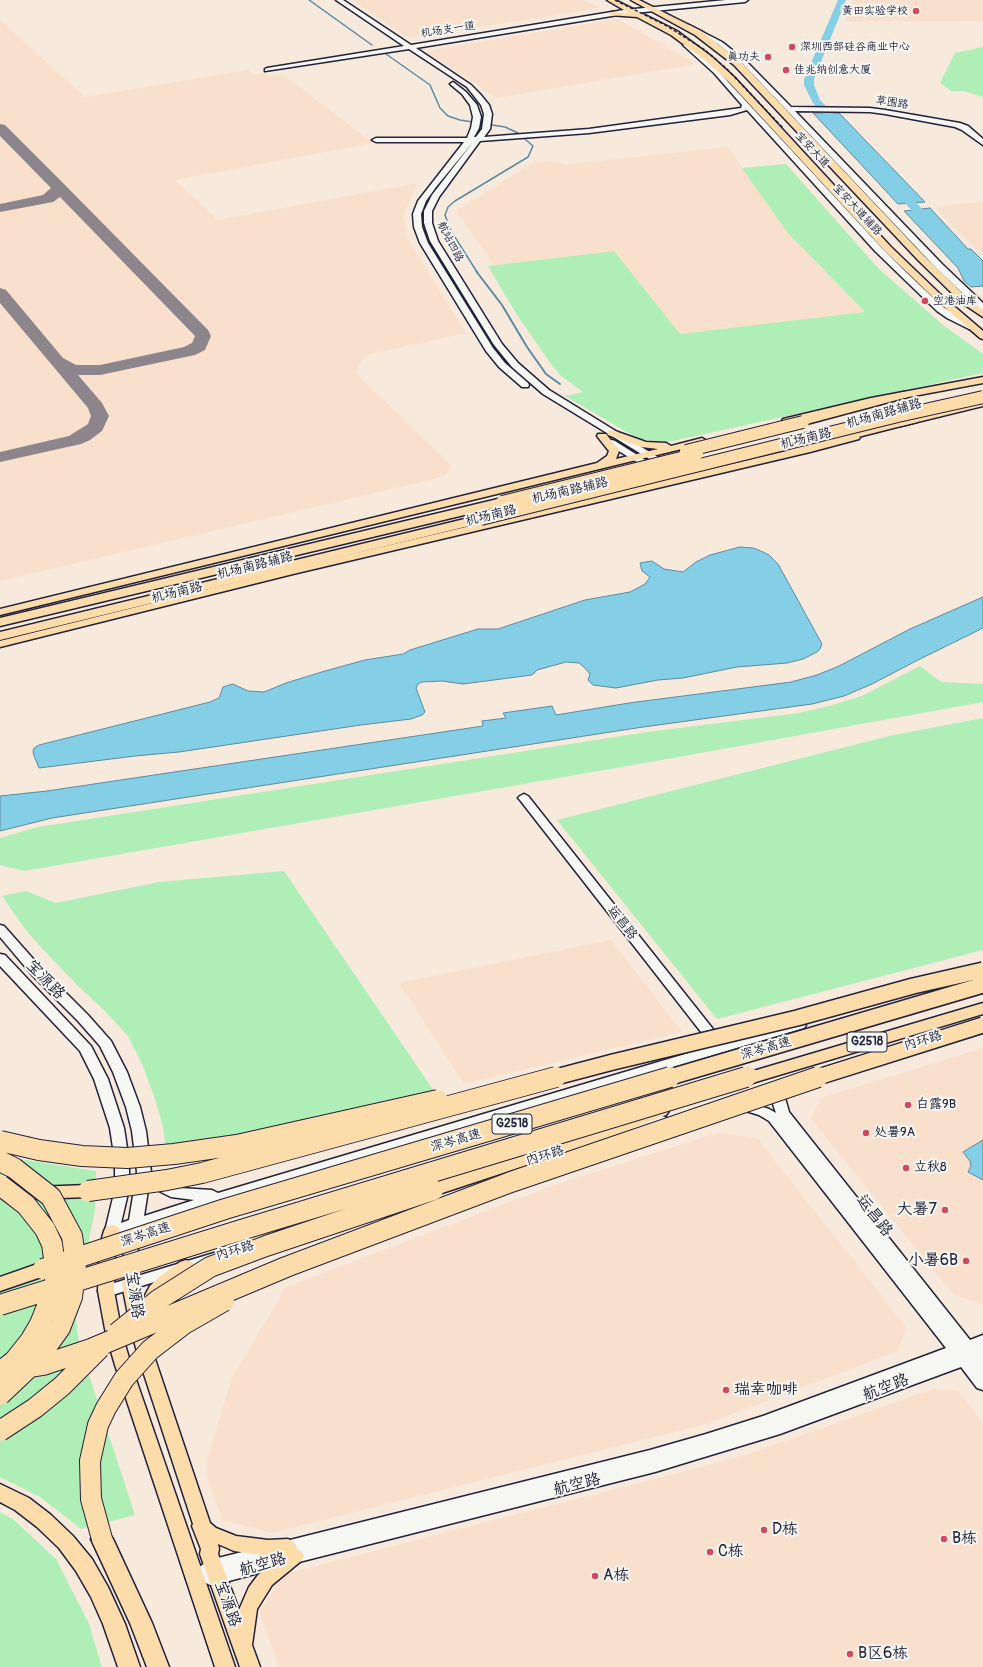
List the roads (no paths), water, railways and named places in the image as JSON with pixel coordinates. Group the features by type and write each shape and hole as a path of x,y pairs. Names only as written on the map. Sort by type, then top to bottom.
{"highway":[{"name":"机场南路","path":"0,622 887,408 983,388"},
{"path":"502,502 644,462 904,395"},
{"name":"机场南路","path":"0,636 898,416 983,397"},
{"path":"511,511 791,450 912,420"},
{"path":"154,584 286,543"},
{"path":"0,1142 39,1150 89,1156 127,1158 181,1154 237,1145 613,1062 797,1018 913,986 983,970"},
{"name":"深岑高速","path":"0,1284 233,1206 983,985"},
{"name":"深岑高速","path":"0,1305 226,1234 751,1076 983,1008"},
{"path":"0,1372 43,1365 91,1349 193,1304 286,1266 518,1179 763,1095 983,1024"},
{"path":"0,1194 55,1193 95,1190 141,1184 195,1174 613,1062"},
{"path":"0,1431 35,1408 62,1386 102,1346 158,1300 210,1267 266,1246 603,1134 751,1076"},
{"path":"0,1161 14,1168 33,1182 53,1201 61,1212 70,1232 74,1245 76,1264 72,1297 60,1328 38,1360 0,1395"},
{"path":"0,1186 26,1205 37,1216 52,1244 56,1272 54,1289 49,1305 40,1324 30,1341 14,1361 0,1372"},
{"path":"158,1667 141,1623 102,1539 95,1518 91,1499 90,1461 98,1425 115,1392 136,1365 163,1339 207,1310 286,1266"},
{"path":"0,1280 42,1269"},
{"path":"0,1492 22,1504 44,1521 66,1542 84,1565 100,1593 114,1624 129,1667"}],"main road":[{"name":"宝安大道","path":"634,0 680,22 737,63 921,258 965,301 983,314"},
{"name":"宝安大道","path":"612,1 645,17 684,40 719,67 847,206 913,274 983,336"},
{"path":"609,13 615,8 616,4 612,1"},
{"path":"609,13 645,17"},
{"path":"816,137 829,159"},
{"path":"828,195 847,206"},
{"name":"机场南路辅路","path":"0,612 842,408 983,380"},
{"path":"964,383 983,384"},
{"name":"机场南路辅路","path":"0,644 301,569 836,443 912,420 983,403"},
{"path":"612,433 640,444 652,446 671,446 699,442"},
{"path":"578,472 602,464 612,457 614,451 602,436"},
{"path":"540,481 582,475 599,478 608,484 610,489 607,494 599,498"},
{"name":"宝源路","path":"112,1231 107,1249 106,1291 110,1316 122,1365 225,1667"},
{"path":"139,1330 143,1313 156,1290 164,1281 186,1266"},
{"name":"宝源路","path":"130,1284 139,1330 150,1369 216,1572 250,1667"},
{"path":"201,1526 210,1533 234,1543 291,1551"},
{"path":"242,1645 248,1609 256,1593 265,1580 291,1551"}],"street":[{"name":"航站四路","path":"330,0 387,41 404,46 419,53 476,92 485,105 488,118 486,129 469,154 441,188 431,205 428,217 428,227 491,334 511,361 546,392 687,478"},
{"name":"航站四路","path":"339,0 395,37 410,54 464,93 473,105 477,116 475,128 468,141 432,185 422,201 417,214 417,221 421,237 489,349 502,364 542,398 674,481"},
{"path":"651,8 728,0"},
{"path":"651,8 746,0"},
{"name":"机场支一道","path":"266,69 609,13 651,8"},
{"name":"宝安大道辅路","path":"645,17 700,56 746,104 878,249 924,294 950,316 972,327"},
{"name":"宝安大道辅路","path":"680,22 708,36 732,51 748,66 939,266 983,308"},
{"path":"395,37 410,41 429,42"},
{"path":"380,50 386,46 387,41"},
{"path":"419,53 421,48 429,42"},
{"path":"380,50 410,54"},
{"path":"457,155 458,150 456,146 441,142 376,140 441,142 546,136 730,113 743,110 746,107 746,104"},
{"name":"草围路","path":"790,109 885,112 957,125 965,128 983,143"},
{"path":"730,113 747,114 757,117"},
{"path":"441,142 463,136 475,128"},
{"path":"486,129 488,133 494,136 513,139"},
{"path":"469,154 487,145 513,139"},
{"name":"运昌路","path":"524,798 721,1048"},
{"name":"宝源路","path":"0,930 38,973 83,1018 106,1044 120,1072 133,1107 139,1131 144,1172 140,1206 135,1223 129,1264 130,1284"},
{"name":"宝源路","path":"0,958 86,1049 101,1079 120,1142 122,1189 112,1231"},
{"path":"112,1231 237,1192 983,970"},
{"name":"内环路","path":"106,1291 716,1104 983,1024"},
{"name":"运昌路","path":"790,1082 782,1090 778,1098 780,1108 784,1115 971,1355 983,1384"},
{"name":"运昌路","path":"716,1104 735,1104 750,1107 774,1118 971,1355"},
{"path":"144,1172 159,1185 176,1193 197,1195 237,1192"},
{"name":"航空路","path":"194,1579 291,1551 655,1465 774,1430 971,1355 983,1340"}],"water":[{"path":"813,113 839,113 925,202 898,204"},
{"path":"930,208 968,249 971,249 983,261 983,286 971,287 964,281 958,268 904,211"},
{"path":"740,547 753,548 761,551 769,555 778,564 822,644 817,652 803,659 787,663 737,667 683,678 658,680 616,688 593,685 588,680 590,674 584,667 579,663 566,662 537,670 532,675 463,684 442,681 422,682 418,684 416,688 425,712 422,715 411,719 179,752 39,768 34,756 34,748 39,745 210,702 219,698 223,687 233,684 248,691 264,692 286,683 325,671 365,660 403,654 410,650 478,629 498,629 585,600 630,592 645,584 650,577 642,571 640,563 652,561 664,569 683,572 696,562 710,555"},
{"path":"983,597 983,628 872,684 844,696 812,704 643,727 52,818 0,831 0,796 47,791 483,726 482,721 506,718 503,713 552,706 556,715 629,703 791,682 817,675 839,666 910,629"},
{"path":"983,1140 983,1180 968,1172 971,1166 970,1161 963,1152"}],"waterway":[{"path":"309,0 372,45"},
{"path":"842,0 809,79 809,85 816,101 842,128"},
{"path":"386,54 430,85 440,108 448,116 460,120 505,127 518,133 533,146 528,157 455,201 448,207 445,215 451,231 477,272"},
{"path":"897,188 931,225"},
{"path":"476,271 502,305 527,347 546,374 560,384"}],"railway":[{"path":"615,0 667,26 705,50 727,69 783,128"}],"place":[{"name":"黄田实验学校","path":"916,11"},
{"name":"深圳西部硅谷商业中心","path":"792,47"},
{"name":"真功夫","path":"768,57"},
{"name":"佳兆纳创意大厦","path":"786,70"},
{"name":"空港油库","path":"925,301"},
{"name":"白露9B","path":"908,1105"},
{"name":"处暑9A","path":"866,1133"},
{"name":"立秋8","path":"906,1168"},
{"name":"大暑7","path":"945,1210"},
{"name":"小暑6B","path":"966,1261"},
{"name":"瑞幸咖啡","path":"726,1390"},
{"name":"D栋","path":"764,1530"},
{"name":"B栋","path":"944,1539"},
{"name":"C栋","path":"710,1552"},
{"name":"A栋","path":"595,1576"},
{"name":"B区6栋","path":"850,1654"}]}
